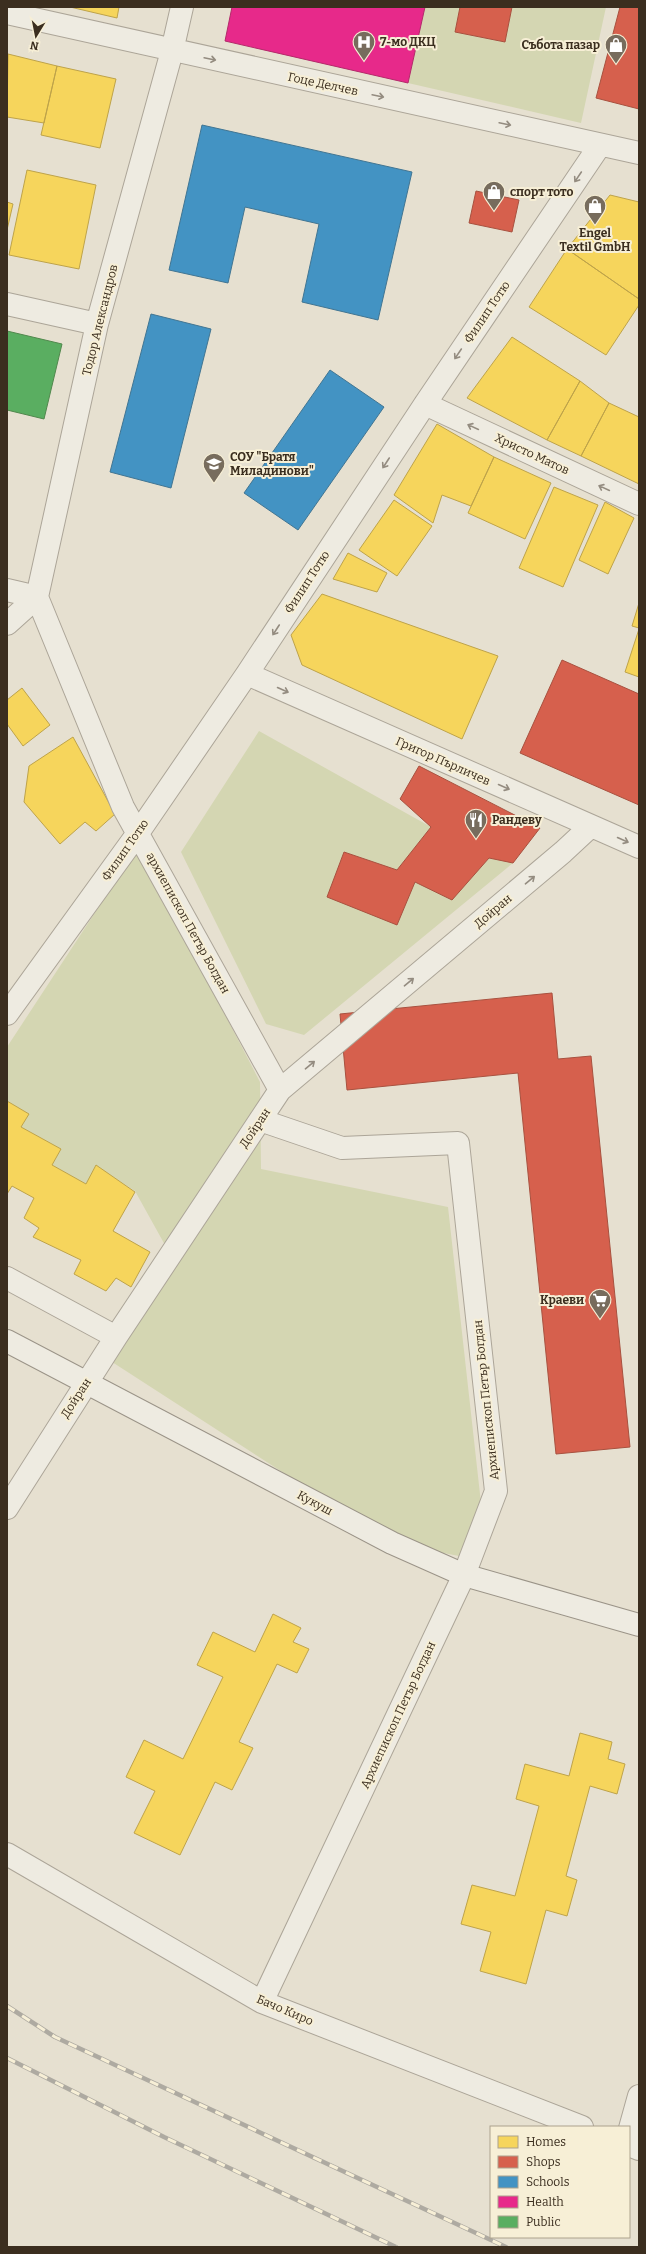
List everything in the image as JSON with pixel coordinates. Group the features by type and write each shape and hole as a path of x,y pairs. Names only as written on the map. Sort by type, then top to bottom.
{"street":[{"name":"Тодор Александров","path":"37,597 97,324 172,51 182,7"},
{"name":"Гоце Делчев","path":"7,13 172,51 639,153"},
{"name":"Филип Тотю","path":"7,1014 138,832 247,674 425,404 600,145"},
{"path":"7,304 97,324"},
{"name":"Христо Матов","path":"425,404 639,504"},
{"path":"7,590 37,597"},
{"path":"7,624 37,597"},
{"name":"архиепископ Петър Богдан","path":"37,597 123,807 280,1090"},
{"name":"Григор Пърличев","path":"247,674 639,847"},
{"name":"Дойран","path":"7,1508 116,1337 280,1090 557,858 591,826"},
{"name":"Архиепископ Петър Богдан","path":"260,1120 342,1148 458,1143 496,1491 464,1575 262,2002"},
{"path":"7,1278 116,1337"},
{"name":"Кукуш","path":"7,1342 392,1543 464,1575 639,1625"},
{"name":"Бачо Киро","path":"7,1854 262,2002 579,2126"},
{"path":"630,2128 639,2096"}],"green space":[{"path":"425,7 460,7 455,32 504,42 512,7 606,7 581,123 408,83"},
{"path":"259,731 431,827 397,870 344,852 329,897 397,925 415,882 452,899 489,858 513,863 304,1035 266,1024 181,852"},
{"path":"138,847 260,1082 261,1169 448,1207 484,1530 459,1556 392,1543 109,1360 175,1263 135,1191 96,1166 86,1184 52,1165 61,1149 21,1127 29,1114 7,1101 7,1047"}],"building: Homes":[{"path":"70,7 119,7 117,18"},
{"path":"8,54 57,66 44,123 7,117"},
{"path":"57,66 116,79 100,148 41,135"},
{"path":"27,170 96,185 79,269 9,255"},
{"path":"610,195 639,202 639,299 567,249"},
{"path":"7,202 13,204 7,230"},
{"path":"567,249 639,299 639,305 606,355 529,307"},
{"path":"512,337 580,381 547,440 467,398"},
{"path":"580,381 609,403 581,456 547,440"},
{"path":"609,403 639,417 639,484 581,456"},
{"path":"437,424 494,457 471,506 442,495 433,523 394,495"},
{"path":"494,457 551,483 525,539 468,513"},
{"path":"554,487 598,505 563,587 519,568"},
{"path":"394,500 432,526 397,576 359,550"},
{"path":"605,502 634,518 608,574 579,560"},
{"path":"348,553 387,573 377,592 333,579"},
{"path":"322,594 498,656 462,739 302,665 291,635"},
{"path":"639,603 639,628 632,626"},
{"path":"639,629 639,677 625,672"},
{"path":"22,688 50,725 23,746 7,724 7,700"},
{"path":"73,737 115,814 96,831 85,822 60,844 24,802 29,766"},
{"path":"7,1101 29,1114 21,1127 61,1149 52,1165 86,1184 96,1165 135,1192 113,1231 150,1252 131,1287 116,1278 106,1291 74,1274 81,1260 33,1237 39,1228 24,1218 34,1198 12,1186 7,1194"},
{"path":"273,1614 301,1628 293,1642 309,1649 297,1673 277,1664 239,1742 253,1748 232,1790 215,1782 180,1855 134,1833 155,1791 126,1777 144,1740 183,1759 223,1677 197,1665 213,1632 255,1652"},
{"path":"580,1733 612,1742 608,1759 625,1764 617,1794 590,1786 566,1876 577,1880 567,1916 546,1910 526,1984 480,1971 491,1932 461,1924 472,1885 515,1896 539,1806 516,1799 525,1764 569,1776"}],"building: Shops":[{"path":"460,7 512,7 505,42 455,32"},
{"path":"620,7 639,7 639,109 596,98"},
{"name":"спорт тото","path":"476,191 519,200 512,232 469,223"},
{"path":"562,660 639,694 639,805 520,753"},
{"name":"Рандеву","path":"419,766 540,828 513,863 489,858 452,900 415,882 397,925 327,897 344,852 397,870 431,827 400,799"},
{"path":"552,993 558,1059 591,1056 630,1447 556,1454 518,1073 347,1090 340,1014"}],"building: Schools":[{"path":"202,125 412,172 378,320 302,302 319,224 245,207 228,283 169,270"},
{"path":"151,314 211,329 171,488 110,472"},
{"path":"330,370 384,407 298,530 244,493"}],"building: Health":[{"name":"7-мо ДКЦ","path":"232,7 425,7 408,83 225,41"}],"building: Public":[{"path":"7,331 62,344 44,419 7,410"}],"railway":[{"path":"7,2006 55,2037 506,2247"},
{"path":"7,2058 164,2137 396,2247"}],"place":[{"name":"7-мо ДКЦ","path":"364,62"},
{"name":"Събота пазар","path":"616,64"},
{"name":"спорт тото","path":"494,212"},
{"name":"Engel Textil GmbH","path":"595,226"},
{"name":"СОУ \"Братя Миладинови\"","path":"214,484"},
{"name":"Рандеву","path":"476,840"},
{"name":"Краеви","path":"600,1320"}]}
